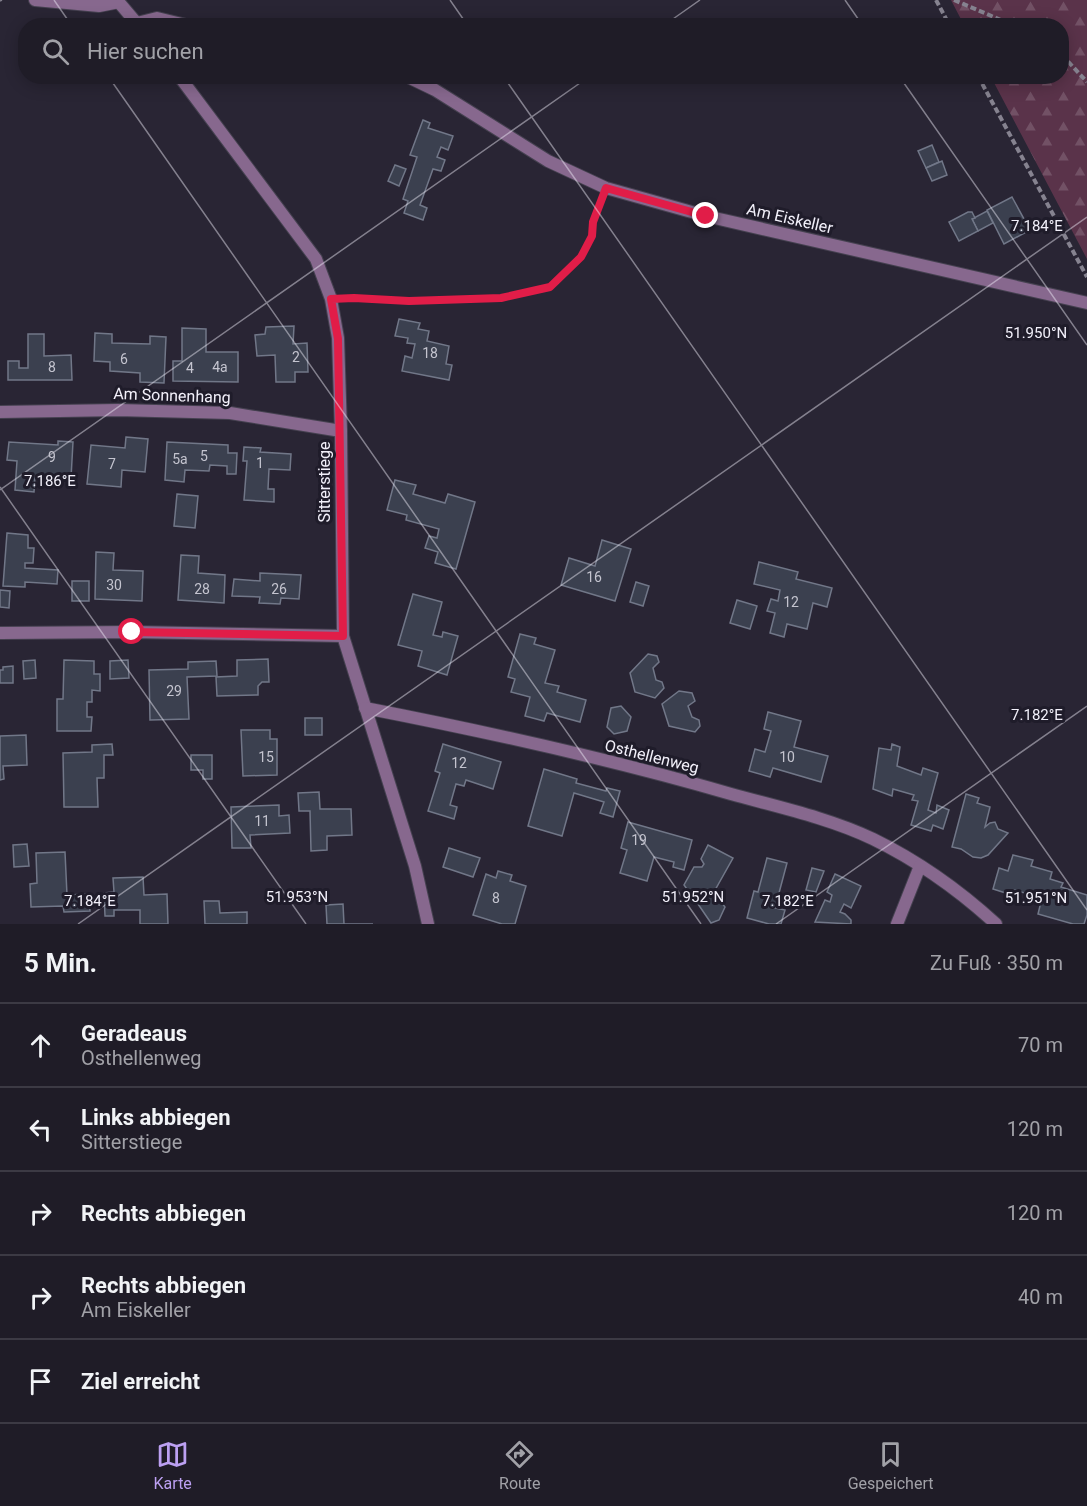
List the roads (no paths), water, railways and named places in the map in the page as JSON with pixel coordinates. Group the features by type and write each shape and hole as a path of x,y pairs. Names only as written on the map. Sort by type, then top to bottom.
{"street":[{"path":"35,0 99,6 118,1 133,18"},
{"name":"Sitterstiege","path":"185,84 316,259 331,299 338,339 343,636 415,866 428,924"},
{"name":"Am Eiskeller","path":"423,84 548,161 606,188 706,216 1087,303"},
{"name":"Am Sonnenhang","path":"0,412 118,410 230,412 341,431"},
{"path":"0,633 132,632 343,636"},
{"name":"Osthellenweg","path":"365,708 497,734 678,778 821,820 873,839 920,866 972,902 996,924"},
{"path":"897,924 920,866"}]}
